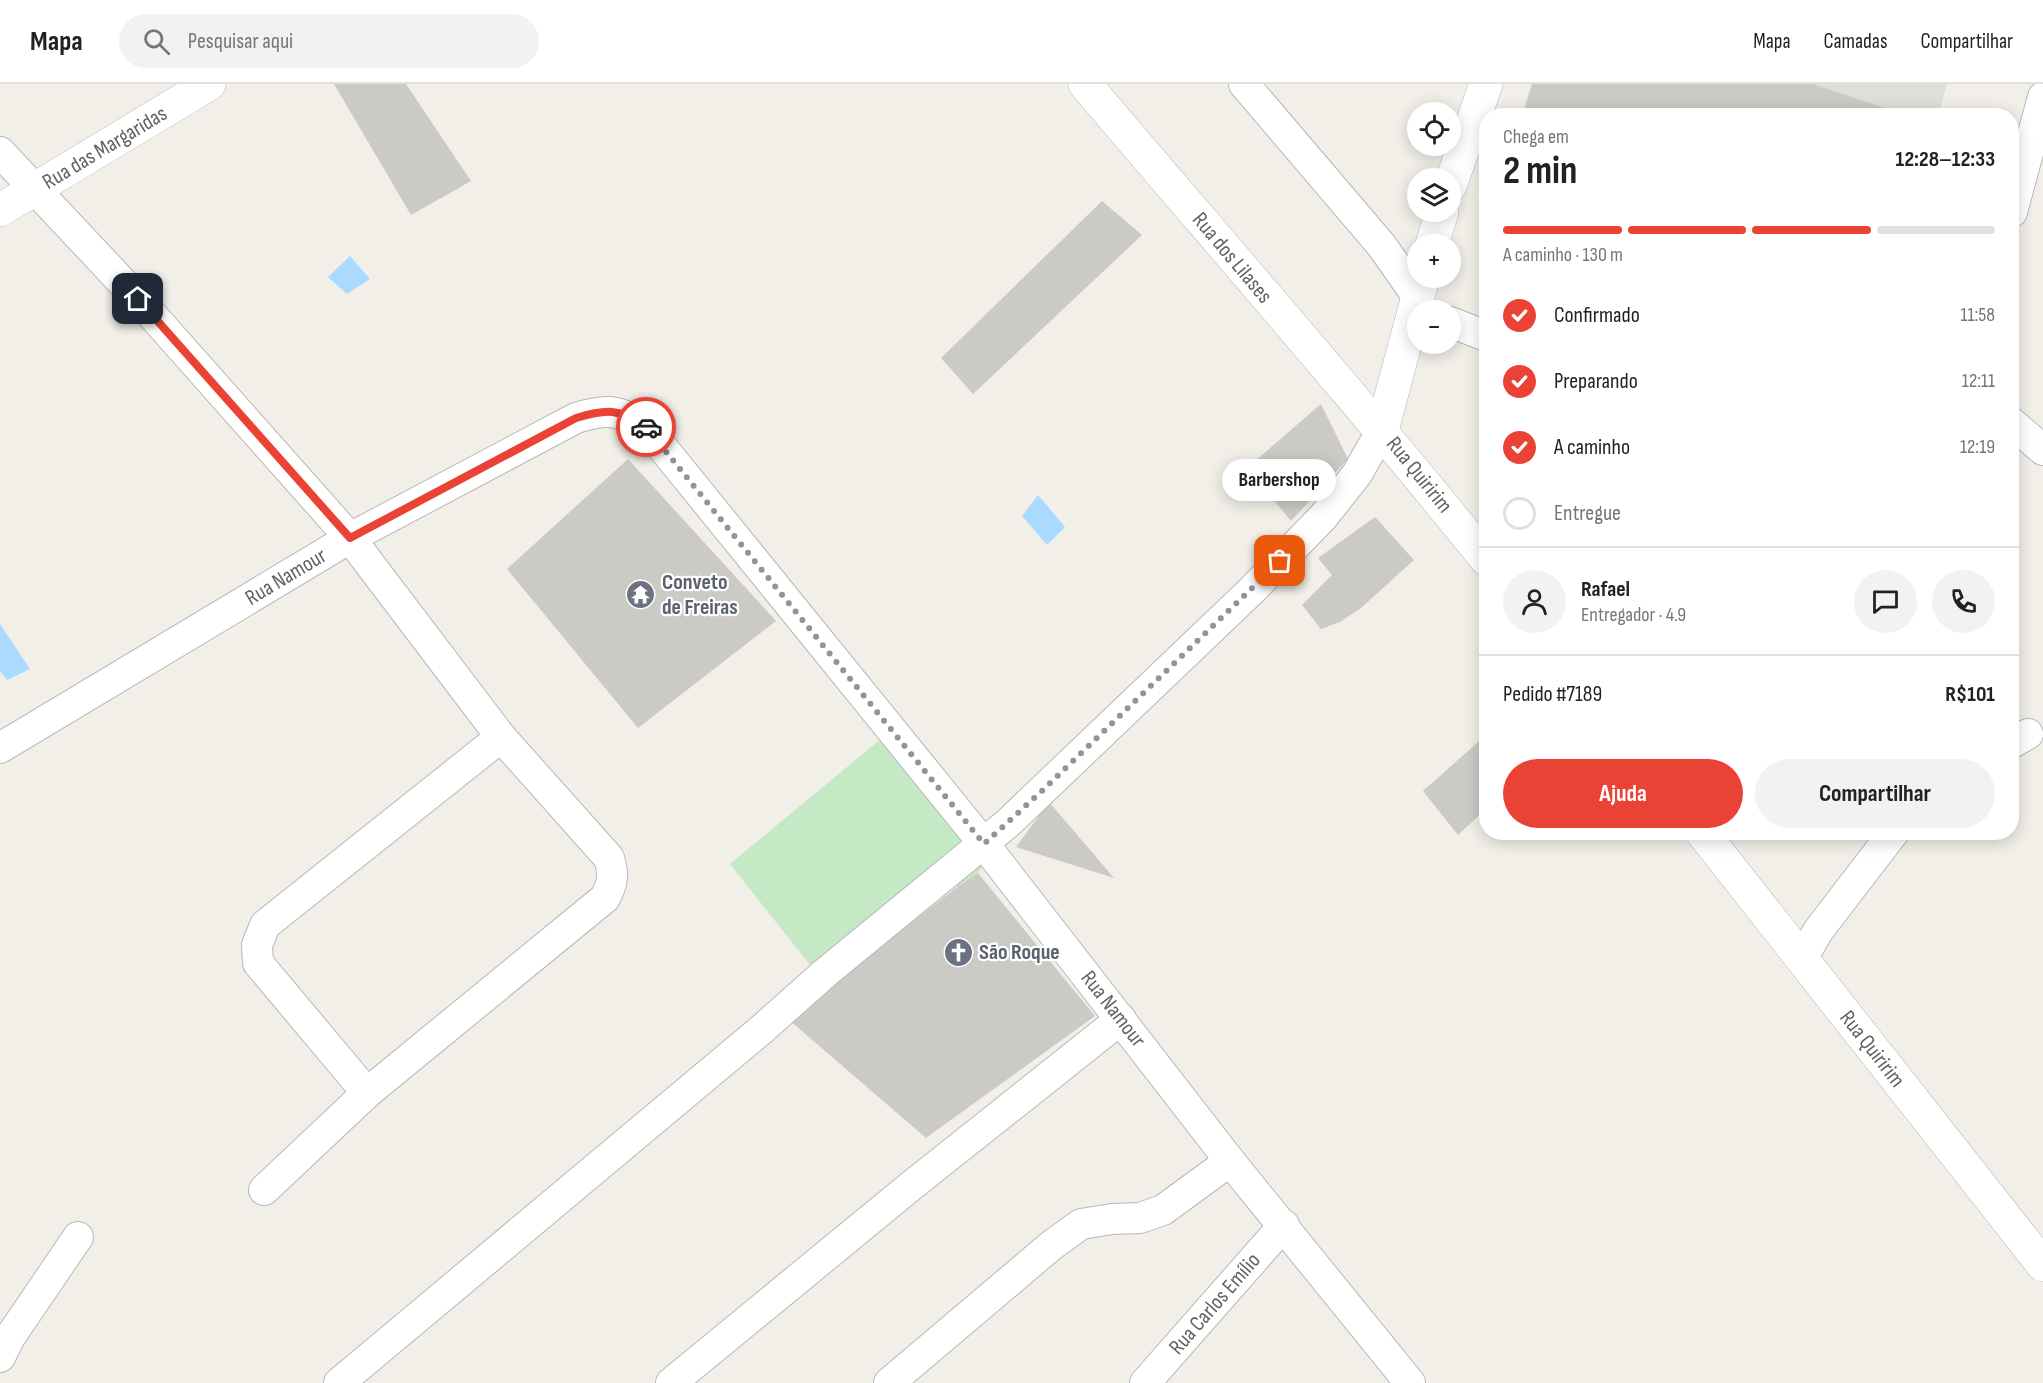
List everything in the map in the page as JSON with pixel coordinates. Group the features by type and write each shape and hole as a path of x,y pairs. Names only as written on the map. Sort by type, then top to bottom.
{"street":[{"name":"Rua das Margaridas","path":"0,210 209,84"},
{"name":"Rua dos Lilases","path":"1085,84 1265,297 1382,430"},
{"path":"1244,84 1382,246 1418,298"},
{"path":"1456,168 1486,84"},
{"path":"2019,186 2043,97"},
{"path":"0,152 36,189 350,538 501,737 609,858 613,883 596,906 367,1093 264,1190"},
{"name":"Rua Quiririm","path":"1418,298 1382,430 1479,550"},
{"path":"1461,326 1479,333"},
{"name":"Rua Namour","path":"0,748 350,538 576,418 602,410 627,414 645,426 984,844 1230,1161 1410,1383"},
{"path":"2019,429 2043,450"},
{"path":"339,1383 761,1030 825,973 984,844 1251,591 1323,517 1358,474 1382,430"},
{"path":"367,1093 258,963 257,945 265,925 501,737"},
{"name":"Rua Quiririm","path":"1708,840 2043,1265"},
{"path":"1802,959 1818,931 1888,840"},
{"path":"671,1383 1121,1019"},
{"path":"889,1383 1052,1245 1081,1224 1112,1219 1140,1218 1163,1210 1230,1161"},
{"name":"Rua Carlos Emílio","path":"1145,1383 1284,1225"},
{"path":"0,1357 10,1337 78,1237"}],"shaded area":[{"path":"1813,84 1947,84 1940,108 1887,108"}],"green space":[{"path":"888,733 983,865 978,873 957,887 952,855 814,970 730,864"}],"water":[{"path":"350,256 370,279 347,294 328,277"},
{"path":"1038,495 1065,527 1047,545 1022,516"},
{"path":"0,624 30,669 7,680 0,671"}],"building":[{"path":"334,84 406,84 471,181 411,215"},
{"path":"1532,84 1813,84 1886,108 1524,108"},
{"path":"1102,201 1142,235 973,394 941,358"},
{"path":"1321,404 1348,459 1291,521 1247,468"},
{"name":"Conveto de Freiras","path":"628,459 776,621 638,728 507,569"},
{"path":"1375,517 1414,560 1361,608 1340,622 1321,629 1302,605 1332,575 1318,558"},
{"path":"1479,741 1479,816 1458,835 1423,791"},
{"path":"1049,802 1114,878 1016,847"},
{"name":"São Roque","path":"978,873 1095,1016 926,1138 788,1019"}],"way so far":[{"path":"646,427 984,844 1280,561"}],"place":[{"name":"Barbershop","path":"1280,561"},
{"name":"Conveto de Freiras","path":"641,595"},
{"name":"São Roque","path":"958,952"}],"route":[{"path":"138,299 350,538 576,418 602,410 627,414 646,427"}]}
